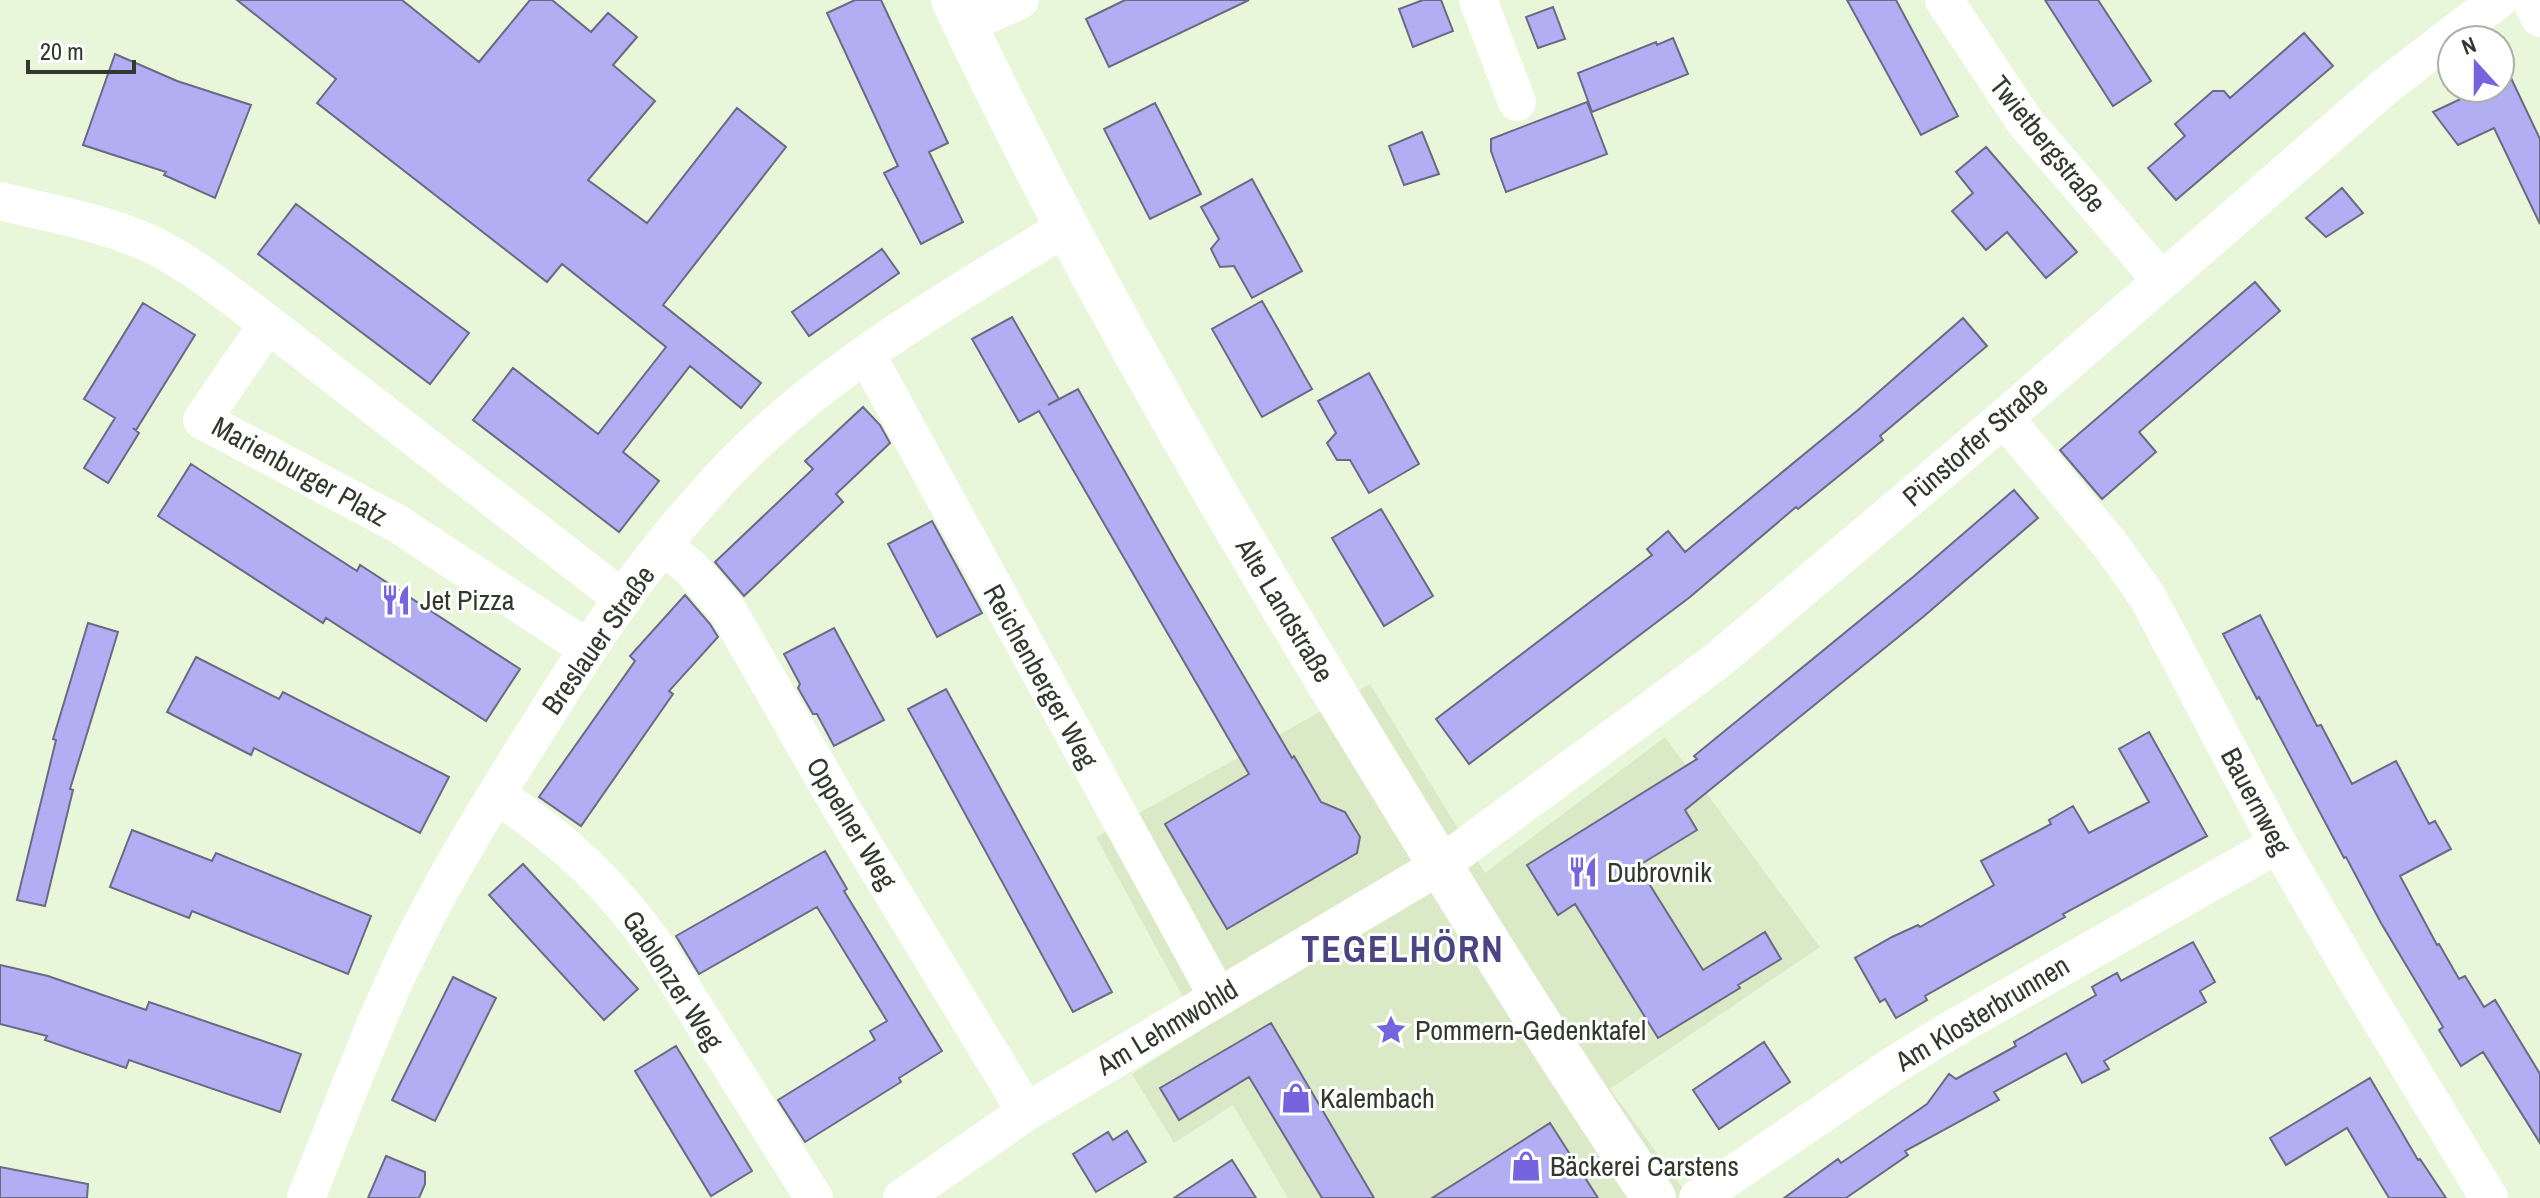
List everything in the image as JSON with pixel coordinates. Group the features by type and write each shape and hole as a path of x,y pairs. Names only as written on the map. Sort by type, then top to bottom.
{"street":[{"path":"959,12 1020,0"},
{"path":"1478,0 1517,102"},
{"name":"Twietbergstraße","path":"1944,0 2025,122 2161,280"},
{"name":"Pünstorfer Straße","path":"1439,866 1718,660 2004,418 2387,85 2498,0"},
{"path":"2531,0 2540,18"},
{"name":"Alte Landstraße","path":"959,12 1066,227 1248,550 1439,866 1573,1078 1654,1198"},
{"path":"0,201 114,231 151,245 192,267 623,599"},
{"name":"Breslauer Straße","path":"306,1198 348,1088 400,967 496,795 623,599 710,491 781,420 866,354 1066,227"},
{"name":"Marienburger Platz","path":"268,324 202,420 398,524 588,649"},
{"name":"Reichenberger Weg","path":"866,354 1218,997"},
{"name":"Bauernweg","path":"2004,418 2109,543 2147,596 2278,844 2489,1198"},
{"name":"Oppelner Weg","path":"664,547 712,589 736,624 843,811 1026,1112"},
{"name":"Gablonzer Weg","path":"496,795 534,819 571,849 632,914 658,950 814,1198"},
{"name":"Am Klosterbrunnen","path":"1698,1198 1926,1045 2026,985 2278,844"},
{"name":"Am Lehmwohld","path":"902,1198 1026,1112 1439,866"}],"shaded area":[{"path":"1370,684 1485,873 1665,737 1820,947 1610,1089 1690,1198 1288,1198 1233,1105 1174,1143 1132,1074 1201,1030 1096,837"}],"building":[{"path":"237,0 402,0 479,62 530,0 552,0 591,32 608,13 637,37 613,65 655,101 588,180 647,223 737,108 786,147 663,305 761,383 741,408 690,366 623,452 659,481 619,532 473,420 513,368 598,434 666,347 562,264 547,282 317,103 336,79"},
{"path":"855,0 881,0 948,143 929,152 963,222 921,244 884,173 898,166 827,13"},
{"path":"1125,0 1249,0 1109,67 1086,19"},
{"path":"1423,0 1441,0 1453,31 1413,47 1399,9"},
{"path":"1847,0 1896,0 1958,116 1921,135"},
{"path":"2045,0 2098,0 2151,81 2113,106"},
{"path":"1553,7 1565,39 1538,48 1526,17"},
{"path":"2304,33 2333,66 2176,200 2148,168 2185,136 2175,124 2213,91 2224,91 2230,98"},
{"path":"1673,38 1688,74 1592,112 1578,73"},
{"path":"115,54 177,81 251,105 215,198 164,175 166,172 83,145"},
{"path":"2516,89 2540,139 2540,224 2494,128 2458,145 2433,112 2450,104 2516,104"},
{"path":"1587,102 1607,154 1506,192 1491,151 1491,139"},
{"path":"1155,103 1201,194 1150,219 1104,129"},
{"path":"1422,132 1439,174 1404,185 1389,146"},
{"path":"1986,147 2077,252 2046,278 2007,232 1986,250 1952,211 1973,193 1956,172"},
{"path":"1252,179 1302,271 1252,298 1234,266 1220,267 1211,249 1219,239 1201,207"},
{"path":"2342,188 2363,213 2326,237 2306,218"},
{"path":"296,204 469,333 430,384 258,254"},
{"path":"882,249 899,273 809,336 792,312"},
{"path":"2255,282 2280,311 2139,432 2156,452 2102,499 2060,450"},
{"path":"1262,301 1312,389 1262,417 1212,329"},
{"path":"143,303 195,335 136,430 133,428 139,433 108,483 84,468 115,418 84,399"},
{"path":"1012,317 1059,399 1048,405 1078,389 1292,758 1294,756 1321,802 1345,812 1360,837 1357,853 1227,929 1165,824 1249,774 1039,411 1019,422 972,339"},
{"path":"1963,318 1987,346 1880,436 1883,440 1798,509 1796,507 1690,597 1469,764 1436,719 1652,555 1647,549 1668,531 1685,552 1858,410"},
{"path":"1369,373 1419,464 1369,493 1350,460 1337,460 1327,443 1336,433 1318,401"},
{"path":"863,407 880,425 890,443 836,494 843,502 744,596 715,562 813,469 805,461"},
{"path":"191,464 357,571 360,565 520,669 486,721 326,618 323,623 158,516"},
{"path":"2014,490 2038,518 1923,617 1685,810 1697,830 1638,866 1703,970 1765,932 1781,959 1658,1038 1575,904 1558,915 1527,865 1697,759 1694,756"},
{"path":"1381,509 1433,596 1384,626 1332,538"},
{"path":"932,521 982,613 937,637 888,544"},
{"path":"685,595 718,637 669,691 673,694 581,826 539,797 635,661 630,656"},
{"path":"2260,615 2317,726 2321,725 2352,784 2396,761 2429,824 2435,821 2451,849 2400,876 2459,979 2465,976 2484,1007 2495,1000 2540,1074 2540,1143 2483,1052 2461,1066 2439,1030 2443,1027 2344,858 2259,697 2257,699 2223,634"},
{"path":"88,623 118,632 70,789 73,790 45,906 17,900 56,740 53,739"},
{"path":"834,628 884,720 834,746 817,714 813,714 798,688 800,684 784,654"},
{"path":"196,657 279,699 283,692 449,777 420,833 254,748 251,755 167,712"},
{"path":"946,689 1112,992 1073,1012 908,709"},
{"path":"2149,732 2207,836 2063,914 2065,917 1925,996 1927,1000 1896,1018 1885,999 1880,1002 1855,958 1892,937 1918,925 1920,927 1994,885 1981,861 2051,824 2049,820 2073,806 2089,833 2149,802 2119,749"},
{"path":"132,830 212,861 216,853 371,916 348,974 192,911 189,918 110,887"},
{"path":"825,851 847,889 844,891 942,1051 899,1078 901,1082 805,1142 778,1100 875,1040 870,1031 887,1021 817,907 699,974 676,936"},
{"path":"523,864 638,989 604,1020 489,895"},
{"path":"2193,942 2215,982 2200,991 2206,1002 2104,1061 2109,1069 2082,1083 2066,1053 1994,1092 1999,1100 1905,1151 1908,1155 1846,1198 1784,1198 1838,1159 1841,1163 1927,1104 1949,1074 1956,1079 2016,1046 2014,1042 2096,995 2092,987 2117,973 2121,981"},
{"path":"0,965 48,976 146,1010 149,1002 301,1054 280,1112 129,1060 126,1068 45,1040 47,1036 0,1024"},
{"path":"453,977 496,998 435,1121 392,1100"},
{"path":"1271,1023 1374,1198 1322,1198 1249,1077 1179,1120 1160,1088"},
{"path":"1764,1042 1790,1082 1719,1129 1693,1090"},
{"path":"676,1046 752,1171 711,1196 635,1071"},
{"path":"2370,1078 2418,1160 2446,1198 2389,1198 2347,1128 2286,1165 2270,1138"},
{"path":"1550,1123 1598,1198 1432,1198 1478,1169"},
{"path":"1127,1131 1146,1162 1096,1192 1073,1154 1108,1132 1113,1140"},
{"path":"386,1156 425,1172 425,1184 419,1198 368,1198"},
{"path":"1232,1160 1256,1198 1174,1198"},
{"path":"0,1167 88,1184 87,1198 0,1198"}],"place":[{"name":"Jet Pizza","path":"396,600"},
{"name":"Dubrovnik","path":"1583,872"},
{"name":"Pommern-Gedenktafel","path":"1391,1030"},
{"name":"Kalembach","path":"1296,1098"},
{"name":"Bäckerei Carstens","path":"1526,1166"}],"district":[{"name":"TEGELHÖRN","path":"1403,949"}]}
